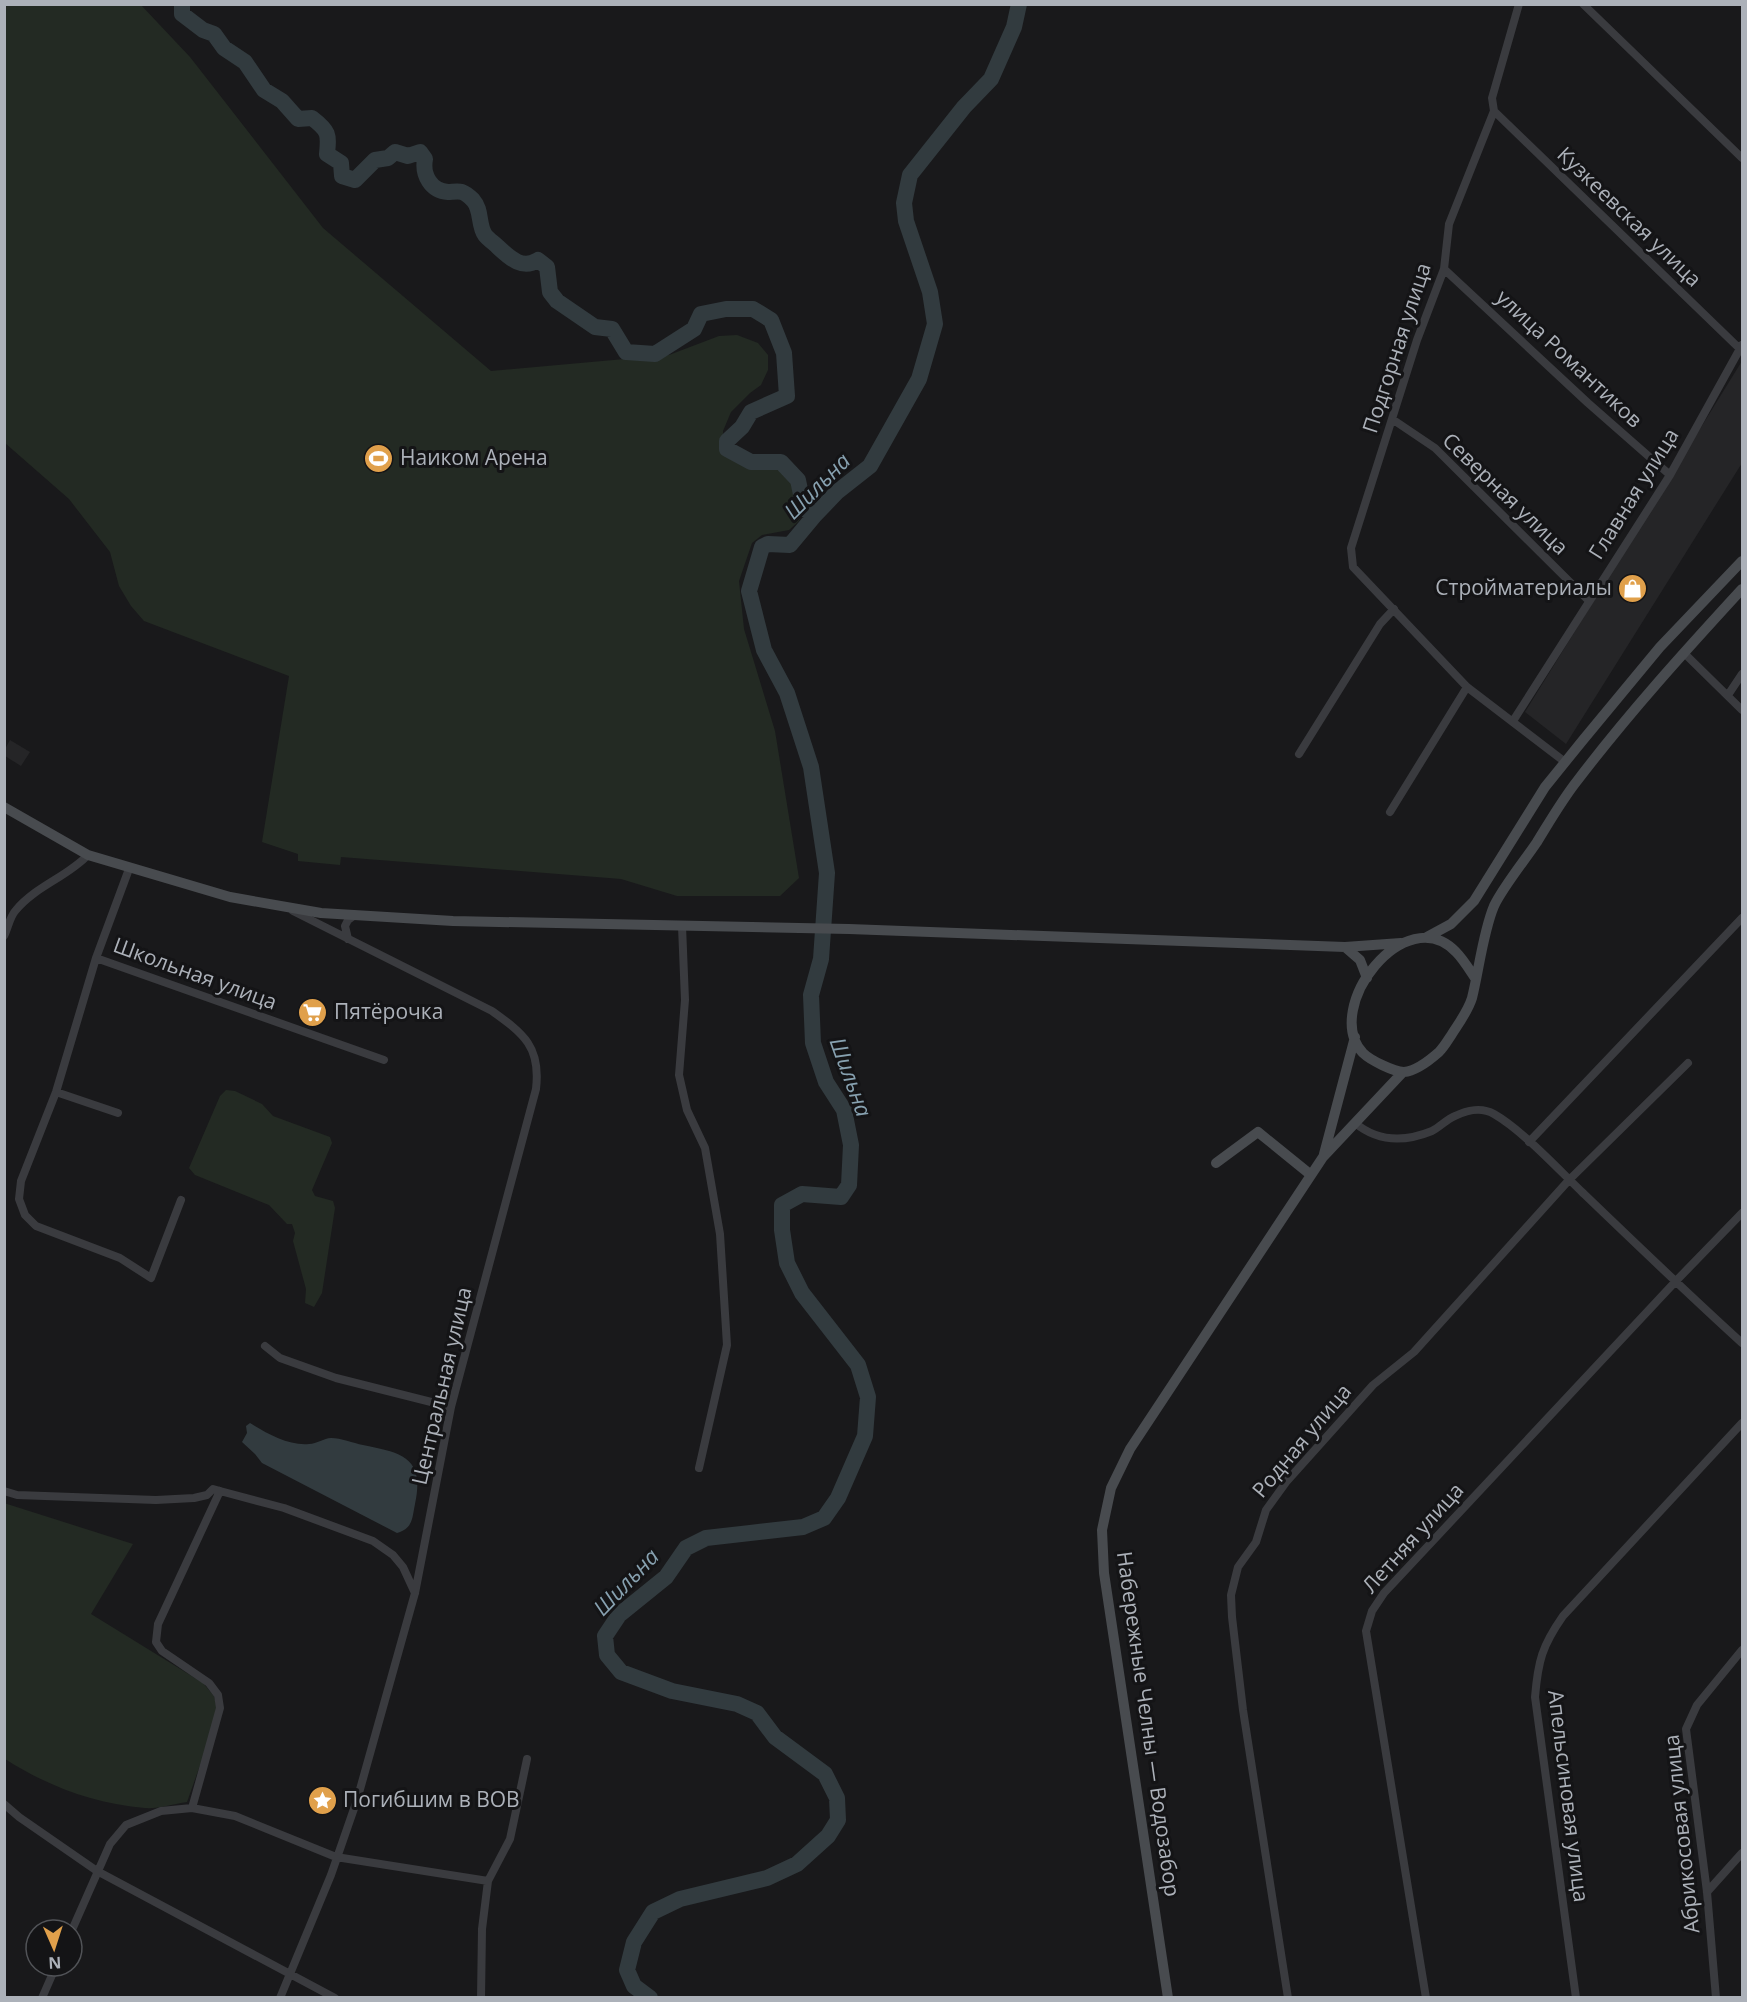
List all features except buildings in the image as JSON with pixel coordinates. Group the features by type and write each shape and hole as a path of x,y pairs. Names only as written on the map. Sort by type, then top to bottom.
{"main road":[{"name":"Набережные Челны — Водозабор","path":"1323,1157 1355,1037 1352,1030 1354,1004 1367,978 1383,956 1401,944 1427,937 1451,924 1474,902 1545,787 1660,647 1743,561"},
{"name":"Набережные Челны — Водозабор","path":"1168,1998 1104,1573 1102,1530 1111,1488 1130,1449 1323,1157 1404,1072 1423,1064 1441,1051 1471,1000 1495,906 1576,782 1684,653 1743,589"},
{"path":"4,807 88,855 230,897 289,909 453,921 849,929 1345,947 1401,944"},
{"path":"1427,937 1456,951 1475,978"},
{"path":"1345,947 1360,960 1367,978"},
{"path":"1355,1037 1363,1052 1382,1065 1404,1072"},
{"path":"1216,1163 1258,1132 1311,1175"}],"street":[{"name":"Подгорная улица","path":"1394,609 1353,567 1351,548 1417,340 1444,269 1449,224 1494,111 1491,98 1519,4"},
{"path":"1583,4 1743,158"},
{"name":"Кузкеевская улица","path":"1494,111 1741,347"},
{"name":"улица Романтиков","path":"1444,269 1588,403 1670,475"},
{"name":"Главная улица","path":"1512,721 1670,475 1741,347"},
{"name":"Северная улица","path":"1392,419 1435,448 1588,601"},
{"path":"1299,754 1380,624 1394,609 1467,687 1565,762"},
{"path":"1684,653 1743,710"},
{"path":"1728,695 1743,674"},
{"path":"1390,812 1467,687"},
{"path":"4,936 14,911 38,890 78,866 88,855"},
{"name":"Школьная улица","path":"129,869 96,958 56,1092 21,1181 19,1199 25,1215 36,1226 120,1258 152,1278 182,1200"},
{"name":"Центральная улица","path":"280,1998 331,1875 357,1800 415,1593 451,1407 536,1089 538,1071 536,1059 529,1045 514,1027 492,1011 289,909"},
{"path":"348,939 345,926 348,920 356,915"},
{"path":"1529,1142 1664,998 1743,918"},
{"path":"682,926 685,1000 679,1076 687,1110 705,1148 707,1159 720,1234 727,1345 699,1468"},
{"name":"Школьная улица","path":"96,958 384,1060"},
{"name":"Родная улица","path":"1288,1998 1232,1617 1231,1594 1238,1567 1257,1542 1266,1510 1287,1481 1373,1385 1414,1352 1569,1180 1688,1063"},
{"path":"56,1092 118,1113"},
{"path":"1355,1123 1364,1131 1377,1137 1401,1140 1434,1130 1455,1116 1481,1109 1494,1114 1529,1142 1675,1282 1743,1343"},
{"name":"Летняя улица","path":"1426,1998 1366,1631 1372,1611 1384,1593 1675,1282 1743,1213"},
{"path":"265,1346 280,1358 336,1378 451,1407"},
{"name":"Апельсиновая улица","path":"1576,1998 1534,1697 1538,1665 1547,1639 1563,1616 1743,1423"},
{"path":"4,1491 17,1495 156,1500 195,1498 207,1495 213,1489 284,1508 373,1540 393,1555 403,1567 415,1593"},
{"path":"192,1808 220,1708 218,1695 209,1683 162,1651 156,1642 158,1624 220,1491"},
{"path":"403,1567 421,1571"},
{"name":"Абрикосовая улица","path":"1716,1998 1707,1892 1686,1729 1696,1706 1743,1650"},
{"path":"481,1998 482,1929 488,1881 510,1839 527,1759"},
{"path":"4,1804 97,1871 335,1998"},
{"path":"77,1918 110,1844 126,1825 161,1811 192,1808 235,1816 336,1857 488,1881"},
{"path":"1707,1892 1743,1853"},
{"path":"42,1998 51,1978"}],"shaded area":[{"name":"Наиком Арена","path":"5,4 141,5 190,57 323,228 491,371 669,355 719,336 737,335 758,343 768,355 768,370 761,385 731,412 723,431 723,449 748,467 767,467 788,473 801,484 805,493 806,505 799,521 789,530 762,535 752,543 739,581 744,629 775,731 799,878 780,896 677,896 621,879 341,857 340,865 298,861 298,854 262,842 289,676 144,621 131,606 119,586 110,552 69,499 5,443"},
{"name":"Стройматериалы","path":"1742,361 1742,463 1566,744 1525,712"},
{"path":"10,740 30,752 21,766 5,756 5,749"},
{"path":"226,1090 235,1091 262,1104 273,1116 330,1137 332,1143 312,1190 315,1196 333,1201 335,1208 322,1293 314,1307 305,1303 306,1289 293,1241 295,1233 292,1224 287,1224 269,1205 195,1175 189,1168 220,1096"},
{"path":"250,1423 270,1435 294,1443 312,1444 335,1438 389,1451 407,1460 417,1476 413,1514 409,1526 397,1533 262,1463 242,1442 247,1433 246,1426"},
{"path":"4,1503 133,1544 91,1614 203,1683 214,1696 217,1708 187,1802 150,1808 126,1806 90,1798 55,1785 5,1759"}],"waterway":[{"path":"182,4 182,14 203,30 214,34 224,48 245,62 264,90 282,101 298,119 312,118 322,126 328,137 327,154 341,163 342,176 355,180 375,160 388,158 395,152 408,156 420,152 425,159 426,176 432,185 442,191 462,192 471,198 478,208 483,231 488,238 516,261 527,264 538,260 547,267 550,292 557,301 595,327 612,329 626,352 655,354 694,329 701,314 726,309 753,309 771,320 784,353 787,396 751,412 742,427 727,441 727,449 751,462 781,462 798,480 804,509 815,515"},
{"name":"Шильна","path":"650,1998 634,1986 627,1970 634,1942 653,1912 680,1899 767,1878 797,1864 828,1836 838,1820 837,1798 825,1774 775,1737 757,1713 737,1704 672,1691 621,1672 607,1655 605,1636 619,1615 666,1577 686,1548 706,1538 803,1527 824,1518 838,1498 865,1436 868,1397 858,1365 802,1293 787,1263 782,1230 782,1205 802,1194 841,1197 849,1185 851,1145 844,1110 826,1082 813,1043 811,995 821,959 827,873 811,767 787,693 764,650 749,591 762,547 768,544 790,545 837,492 870,466 919,379 935,324 930,292 906,221 904,203 910,175 964,107 991,79 1014,27 1019,4"}],"place":[{"name":"Наиком Арена","path":"379,458"},
{"name":"Стройматериалы","path":"1633,588"},
{"name":"Пятёрочка","path":"313,1012"},
{"name":"Погибшим в ВОВ","path":"322,1800"}]}
